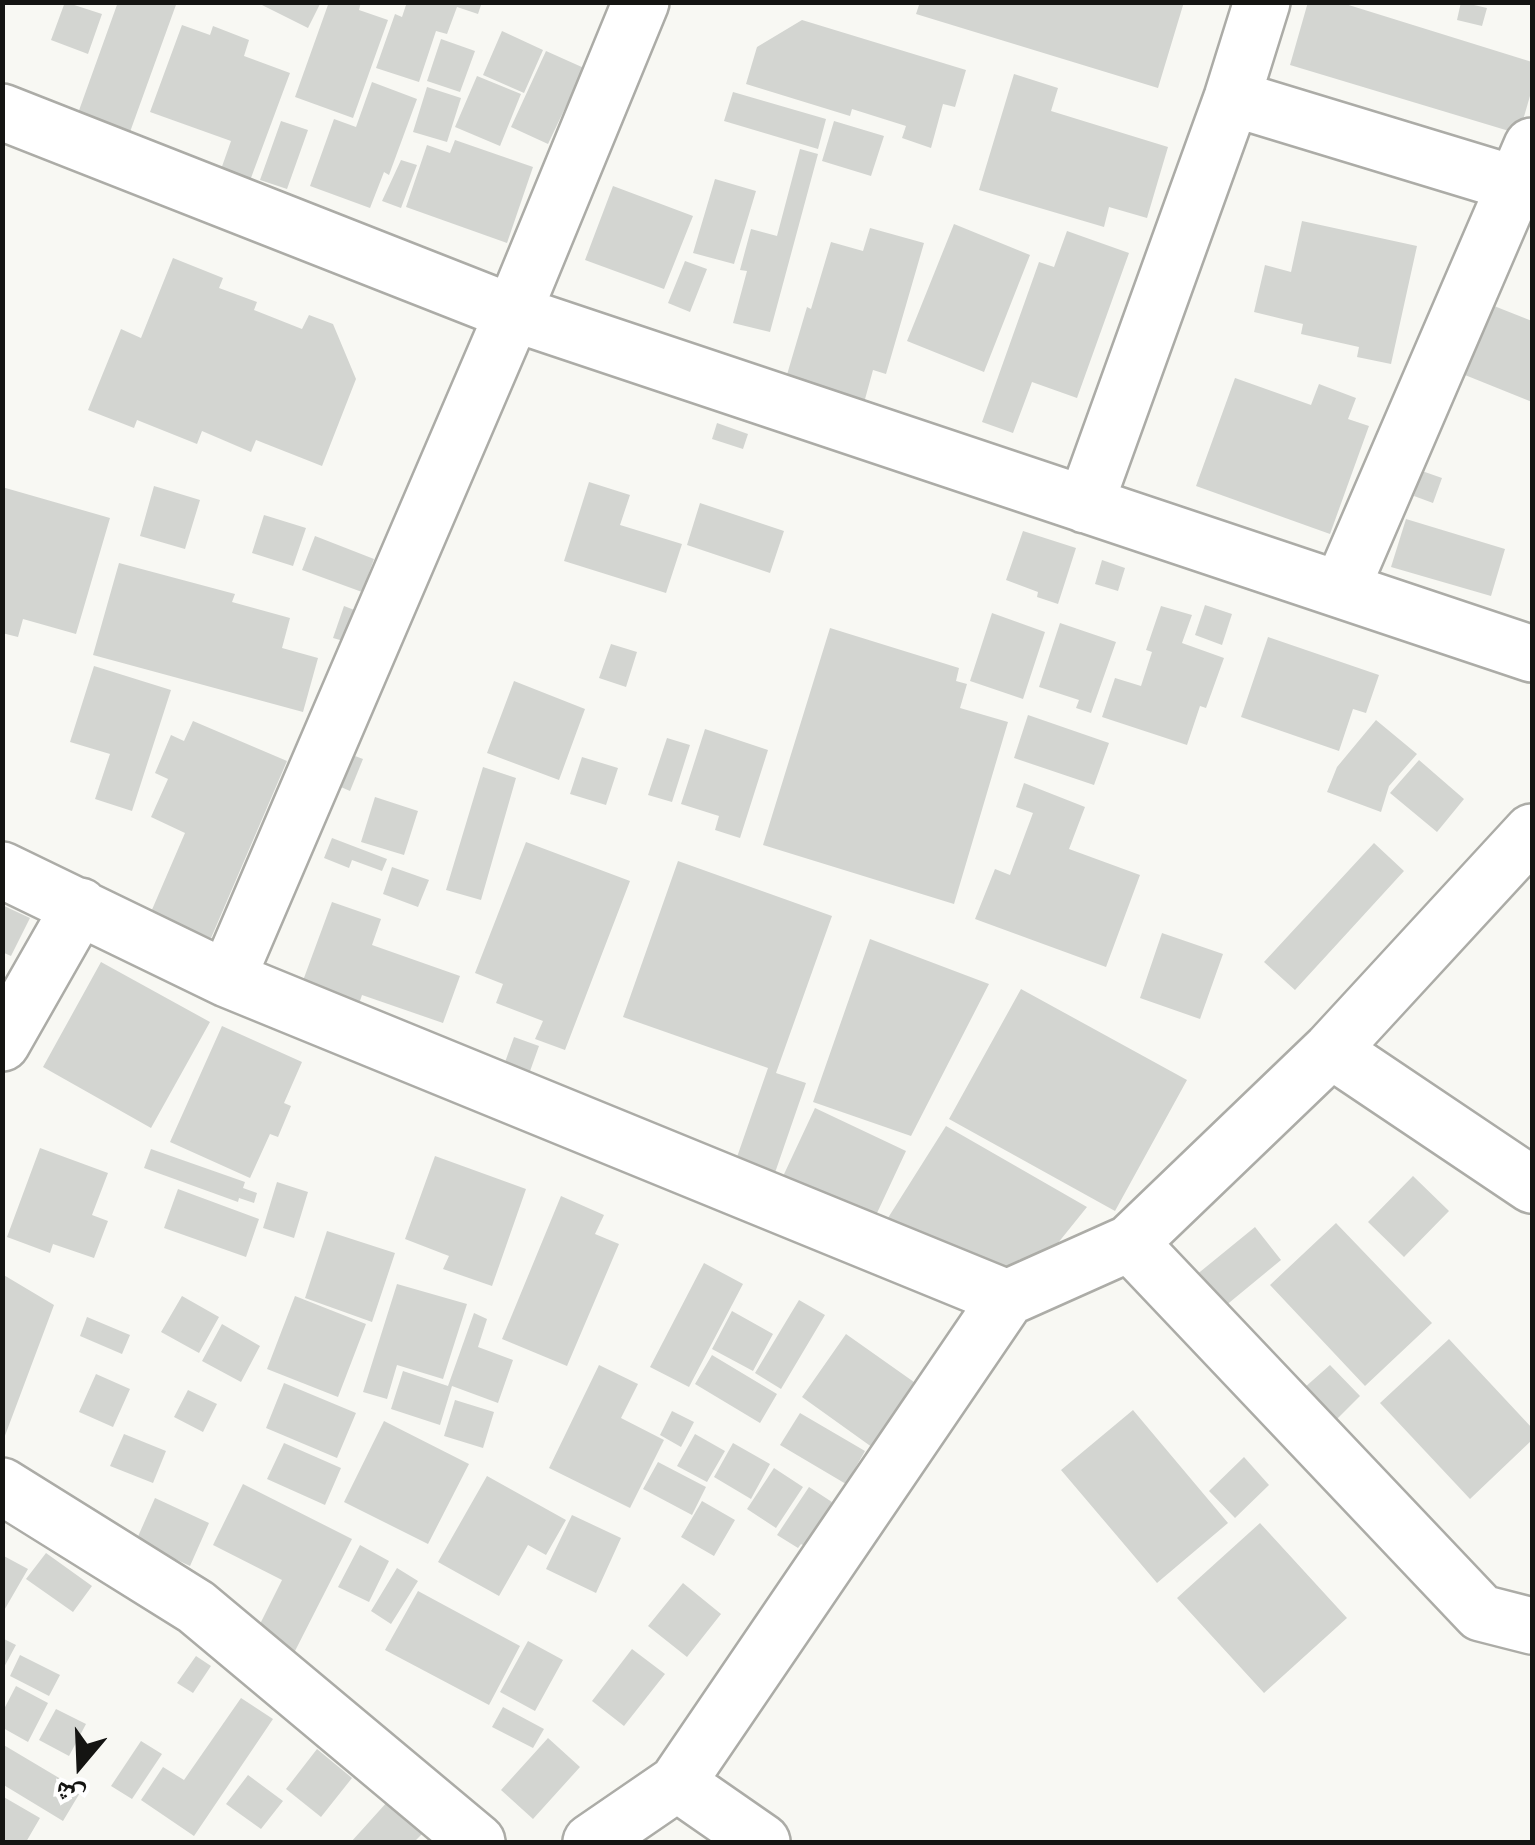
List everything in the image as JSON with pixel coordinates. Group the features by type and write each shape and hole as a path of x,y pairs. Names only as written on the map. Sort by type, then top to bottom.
{"street":[{"path":"227,979 513,313 641,2"},
{"path":"1085,506 1232,98 1262,2"},
{"path":"1232,98 1524,165 1341,589"},
{"path":"2,112 513,313 1532,654"},
{"path":"592,1842 676,1783 1007,1298 1130,1243 1331,1050 1532,832"},
{"path":"2,870 227,979 1007,1298"},
{"path":"2,1043 80,906"},
{"path":"1331,1050 1532,1184"},
{"path":"1130,1243 1480,1613 1532,1626"},
{"path":"2,1486 196,1607 477,1842"},
{"path":"676,1783 762,1842"}],"building":[{"path":"65,2 102,14 88,54 51,40"},
{"path":"118,2 177,2 126,143 77,116"},
{"path":"256,2 321,2 308,28"},
{"path":"329,2 361,2 359,10 388,20 353,118 295,97"},
{"path":"407,2 482,2 478,14 457,7 447,34 436,31 419,82 376,68 395,14 402,17"},
{"path":"920,2 1184,2 1158,88 916,14"},
{"path":"1308,2 1339,2 1532,62 1532,89 1519,134 1290,65"},
{"path":"1461,2 1487,8 1482,26 1457,20"},
{"path":"802,20 966,70 955,107 943,104 931,148 902,138 906,126 852,109 850,116 746,84 757,47"},
{"path":"182,25 210,35 213,26 249,40 244,56 290,73 248,186 219,175 231,141 150,112"},
{"path":"502,31 543,50 524,93 483,75"},
{"path":"441,39 475,51 460,92 427,81"},
{"path":"546,51 584,68 548,144 511,127"},
{"path":"1014,74 1058,88 1051,111 1168,147 1147,218 1109,207 1104,227 979,190"},
{"path":"477,76 521,94 500,146 455,127"},
{"path":"372,82 417,99 389,175 384,172 370,208 310,186 334,119 356,127"},
{"path":"427,87 461,98 447,142 413,132"},
{"path":"733,92 826,119 818,149 724,121"},
{"path":"281,121 308,130 287,189 260,180"},
{"path":"834,121 884,136 871,176 822,161"},
{"path":"455,140 533,167 507,243 406,207 427,145 450,153"},
{"path":"800,149 818,154 770,332 733,323 747,271 740,270 751,229 777,236"},
{"path":"401,160 417,165 401,208 382,201"},
{"path":"715,179 756,191 734,264 693,253"},
{"path":"613,186 693,216 664,289 585,260"},
{"path":"1302,221 1417,246 1391,364 1357,357 1359,347 1301,334 1303,324 1254,312 1265,265 1291,272"},
{"path":"954,224 1030,255 984,372 907,341"},
{"path":"870,228 924,243 886,374 873,370 862,410 786,378 831,242 863,251"},
{"path":"1067,231 1129,253 1077,398 1032,382 1013,433 982,422 1039,262 1054,267"},
{"path":"173,258 223,278 219,288 257,302 254,310 302,329 309,315 333,324 356,379 322,466 256,440 251,452 202,431 197,444 137,420 134,428 88,410 121,329 141,338"},
{"path":"685,261 707,269 690,312 668,303"},
{"path":"1489,304 1532,321 1532,402 1460,373"},
{"path":"1235,378 1311,405 1319,384 1356,398 1348,419 1369,426 1330,534 1196,486"},
{"path":"717,423 748,434 743,449 712,439"},
{"path":"1422,471 1442,478 1433,503 1414,496"},
{"path":"589,482 630,495 620,525 682,544 666,593 564,561"},
{"path":"154,486 200,500 185,549 140,536"},
{"path":"2,487 110,518 76,634 23,619 18,637 2,633"},
{"path":"700,503 784,531 770,573 687,545"},
{"path":"264,515 306,528 293,566 252,553"},
{"path":"1406,519 1505,549 1491,596 1391,567"},
{"path":"1023,531 1076,548 1058,604 1006,580"},
{"path":"315,536 374,559 362,592 302,570"},
{"path":"1102,560 1125,568 1118,591 1095,584"},
{"path":"119,563 235,594 232,602 290,618 282,648 318,658 303,712 93,655"},
{"path":"1205,605 1232,614 1222,645 1195,635"},
{"path":"344,606 357,611 347,642 333,638"},
{"path":"1161,606 1192,615 1182,643 1224,658 1206,708 1200,706 1187,745 1102,717 1115,678 1141,686 1152,652 1146,650"},
{"path":"992,613 1045,632 1023,699 970,681"},
{"path":"1060,623 1116,642 1091,713 1076,708 1079,700 1039,687"},
{"path":"830,628 959,668 956,681 967,684 960,708 1008,722 954,904 763,845"},
{"path":"1268,637 1379,675 1366,713 1353,709 1339,751 1241,717"},
{"path":"611,644 637,652 626,687 599,678"},
{"path":"94,666 171,690 132,811 95,799 110,754 70,742"},
{"path":"514,681 585,709 559,780 487,753"},
{"path":"1028,715 1109,743 1094,785 1014,758"},
{"path":"1376,720 1417,754 1389,786 1381,812 1327,792 1337,767"},
{"path":"193,721 287,761 211,938 151,912 185,833 151,817 168,779 155,773 171,735 184,741"},
{"path":"705,729 768,750 740,838 715,830 719,816 681,804"},
{"path":"667,738 690,745 672,802 648,795"},
{"path":"347,753 363,759 350,791 334,784"},
{"path":"582,757 618,768 606,805 570,794"},
{"path":"1419,760 1464,799 1437,832 1390,793"},
{"path":"483,767 516,778 481,900 446,890"},
{"path":"1024,783 1085,807 1069,849 1140,875 1106,967 975,919 995,869 1010,875 1033,813 1016,807"},
{"path":"375,797 418,811 404,855 361,842"},
{"path":"332,838 387,859 382,871 352,860 349,868 324,858"},
{"path":"526,842 630,881 565,1050 535,1039 543,1021 496,1003 503,984 475,973"},
{"path":"1374,843 1404,871 1295,990 1264,962"},
{"path":"678,861 832,916 776,1073 806,1083 768,1193 729,1180 768,1068 623,1017"},
{"path":"392,867 429,880 418,907 383,894"},
{"path":"332,902 381,919 372,945 460,976 443,1023 362,995 358,1007 301,986"},
{"path":"2,905 30,918 11,956 2,952"},
{"path":"1162,933 1223,954 1200,1019 1140,998"},
{"path":"870,939 989,984 911,1136 813,1102"},
{"path":"101,962 210,1022 151,1128 43,1067"},
{"path":"1021,989 1187,1080 1115,1211 949,1119"},
{"path":"222,1026 302,1062 284,1103 291,1106 278,1137 270,1134 250,1178 170,1142"},
{"path":"514,1037 539,1046 529,1074 504,1065"},
{"path":"815,1108 906,1151 870,1228 778,1187"},
{"path":"946,1126 1087,1207 1037,1269 1020,1259 1001,1283 881,1229"},
{"path":"40,1148 108,1173 92,1215 108,1221 94,1258 53,1244 50,1253 7,1237"},
{"path":"151,1149 245,1182 243,1188 257,1193 254,1203 239,1198 238,1202 144,1168"},
{"path":"435,1156 526,1189 492,1286 443,1269 449,1256 405,1239"},
{"path":"1413,1176 1449,1211 1404,1257 1368,1222"},
{"path":"277,1182 308,1192 294,1238 263,1228"},
{"path":"178,1189 259,1219 246,1257 164,1228"},
{"path":"561,1196 604,1215 595,1234 619,1244 567,1366 502,1339"},
{"path":"1336,1223 1432,1323 1365,1386 1270,1285"},
{"path":"1255,1227 1281,1260 1207,1321 1179,1289"},
{"path":"327,1231 395,1253 372,1322 305,1298"},
{"path":"704,1263 743,1284 689,1387 650,1367"},
{"path":"2,1274 54,1305 3,1441 2,1441"},
{"path":"397,1284 467,1304 443,1379 397,1365 387,1399 363,1392"},
{"path":"182,1296 219,1317 199,1353 161,1332"},
{"path":"295,1296 366,1324 338,1397 267,1369"},
{"path":"799,1300 825,1315 781,1389 755,1373"},
{"path":"732,1311 773,1334 753,1371 712,1349"},
{"path":"474,1313 487,1319 478,1347 513,1360 498,1403 452,1386 440,1425 391,1409 403,1371 448,1386"},
{"path":"87,1317 130,1335 122,1354 80,1336"},
{"path":"222,1324 260,1346 241,1382 202,1361"},
{"path":"846,1334 921,1387 876,1450 802,1397"},
{"path":"1449,1339 1532,1428 1532,1440 1470,1499 1380,1403"},
{"path":"712,1355 777,1394 760,1423 695,1384"},
{"path":"599,1365 638,1384 621,1418 664,1440 630,1508 549,1468"},
{"path":"1330,1365 1360,1396 1335,1421 1304,1388"},
{"path":"96,1374 130,1389 113,1427 79,1412"},
{"path":"284,1383 356,1413 337,1458 266,1428"},
{"path":"188,1390 217,1404 203,1432 174,1417"},
{"path":"455,1400 494,1412 483,1448 444,1436"},
{"path":"1133,1410 1228,1523 1157,1583 1061,1470"},
{"path":"672,1411 694,1422 681,1447 660,1435"},
{"path":"800,1413 865,1451 846,1484 780,1445"},
{"path":"384,1421 469,1464 428,1544 344,1502"},
{"path":"124,1434 166,1451 153,1483 110,1466"},
{"path":"695,1434 725,1451 707,1482 677,1466"},
{"path":"284,1443 341,1468 325,1505 267,1479"},
{"path":"733,1443 770,1464 751,1499 714,1477"},
{"path":"1244,1457 1269,1485 1235,1518 1209,1491"},
{"path":"658,1462 706,1487 692,1515 643,1489"},
{"path":"774,1468 803,1487 776,1528 747,1509"},
{"path":"487,1476 566,1520 546,1555 528,1545 499,1596 438,1562"},
{"path":"243,1484 352,1539 295,1651 256,1632 282,1580 213,1545"},
{"path":"809,1487 832,1502 827,1511 831,1513 808,1548 801,1544 798,1548 777,1535"},
{"path":"155,1498 209,1523 190,1566 136,1541"},
{"path":"702,1501 735,1520 714,1556 681,1537"},
{"path":"572,1515 621,1538 596,1593 546,1569"},
{"path":"1260,1523 1347,1618 1264,1693 1177,1598"},
{"path":"360,1545 389,1561 369,1602 338,1587"},
{"path":"46,1553 92,1586 73,1612 26,1579"},
{"path":"2,1555 28,1569 2,1614"},
{"path":"397,1568 418,1581 391,1624 371,1611"},
{"path":"683,1583 721,1614 687,1657 648,1626"},
{"path":"418,1591 520,1646 489,1705 385,1650"},
{"path":"2,1638 16,1645 2,1671"},
{"path":"528,1641 563,1660 535,1711 500,1692"},
{"path":"632,1649 665,1674 624,1726 592,1701"},
{"path":"20,1655 60,1675 49,1696 10,1676"},
{"path":"196,1656 211,1666 193,1693 177,1683"},
{"path":"16,1686 48,1703 28,1742 3,1728 3,1711"},
{"path":"241,1698 273,1719 194,1836 141,1800 163,1767 184,1780"},
{"path":"503,1707 544,1729 533,1748 492,1727"},
{"path":"56,1709 86,1724 69,1756 39,1740"},
{"path":"548,1738 580,1767 533,1819 501,1790"},
{"path":"141,1741 162,1754 132,1799 111,1786"},
{"path":"2,1744 81,1791 63,1821 2,1784"},
{"path":"317,1749 352,1778 321,1817 286,1789"},
{"path":"248,1775 283,1801 261,1829 226,1804"},
{"path":"2,1796 40,1818 26,1842 2,1842"},
{"path":"388,1801 424,1832 414,1842 351,1842"}]}
